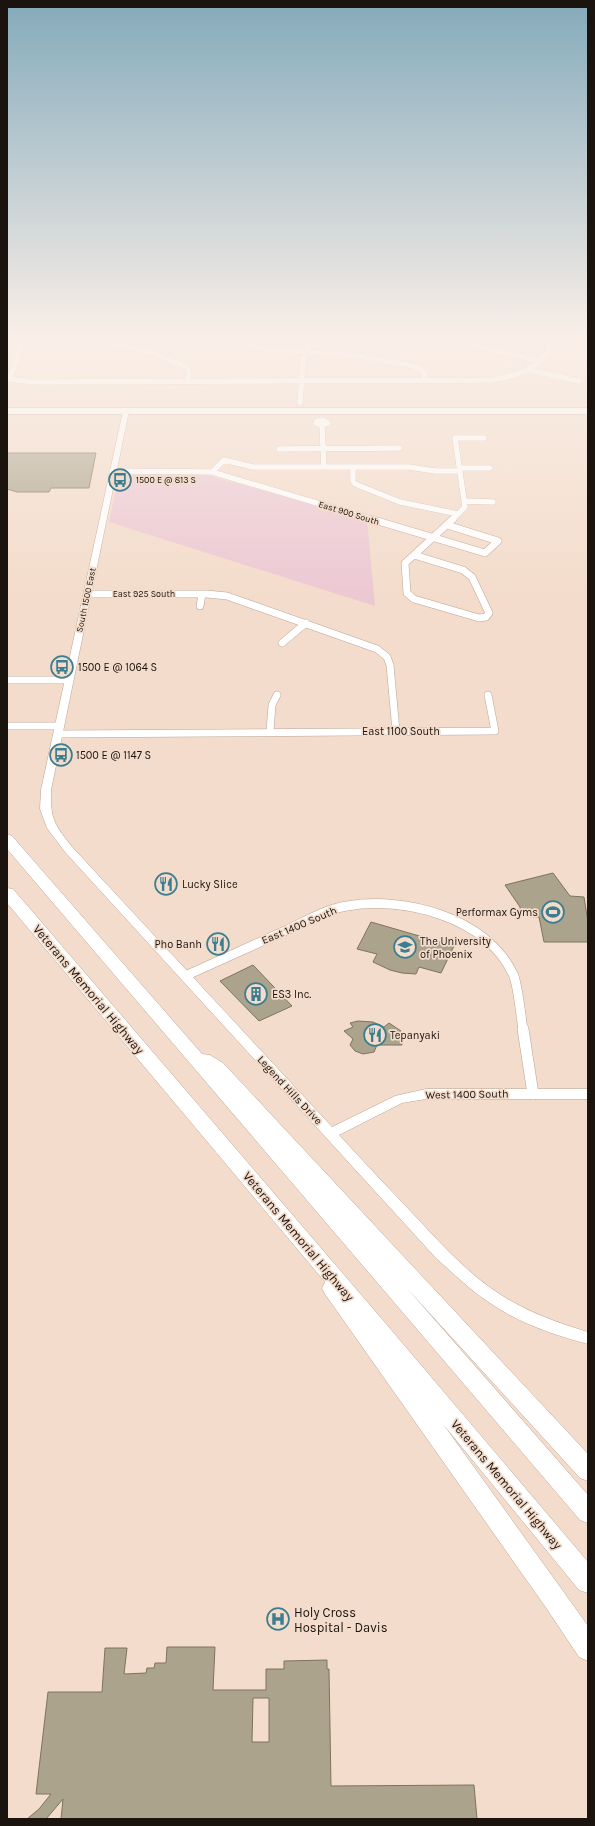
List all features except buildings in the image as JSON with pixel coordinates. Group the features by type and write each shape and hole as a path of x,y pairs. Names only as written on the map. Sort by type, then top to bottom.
{"highway":[{"path":"7,839 588,1512"},
{"name":"Veterans Memorial Highway","path":"7,893 304,1242 588,1581"},
{"path":"187,1049 217,1068 588,1470"},
{"path":"304,1242 339,1300 556,1600 588,1648"}],"street":[{"name":"South 1500 East","path":"46,790 123,423"},
{"path":"322,423 324,467"},
{"path":"414,555 463,570 472,577 489,613 486,617 478,618 414,598 407,593 405,563 465,507 455,438 484,438"},
{"path":"279,449 399,448"},
{"path":"212,472 224,460 253,467 408,467 435,471 490,468"},
{"path":"353,467 353,482 355,484 400,502 458,514"},
{"name":"East 900 South","path":"112,471 207,471 485,554 498,541 447,525"},
{"path":"464,501 492,502"},
{"name":"East 925 South","path":"87,594 202,594 227,596 377,649 387,657 390,665 396,731"},
{"path":"200,606 202,594"},
{"path":"282,643 306,623"},
{"path":"7,680 69,680"},
{"path":"270,731 272,705 277,695"},
{"name":"East 1100 South","path":"7,726 58,730 218,734 270,731 495,731 488,695"},
{"name":"Legend Hills Drive","path":"46,790 45,809 52,828 69,850 441,1254 485,1292 520,1312 566,1332 588,1338"},
{"name":"East 1400 South","path":"185,976 296,924 346,906 376,904 408,906 437,913 464,925 488,940 504,958 514,975 533,1094"},
{"name":"West 1400 South","path":"330,1134 399,1099 426,1094 588,1094"}],"shaded area":[{"path":"119,475 207,475 367,520 375,606 109,522"}],"place":[{"name":"1500 E @ 813 S","path":"120,480"},
{"name":"1500 E @ 1064 S","path":"62,667"},
{"name":"1500 E @ 1147 S","path":"61,755"},
{"name":"Lucky Slice","path":"166,884"},
{"name":"Performax Gyms","path":"553,912"},
{"name":"Pho Banh","path":"218,944"},
{"name":"The University of Phoenix","path":"405,947"},
{"name":"ES3 Inc.","path":"256,994"},
{"name":"Tepanyaki","path":"375,1035"},
{"name":"Holy Cross Hospital - Davis","path":"278,1619"}]}
